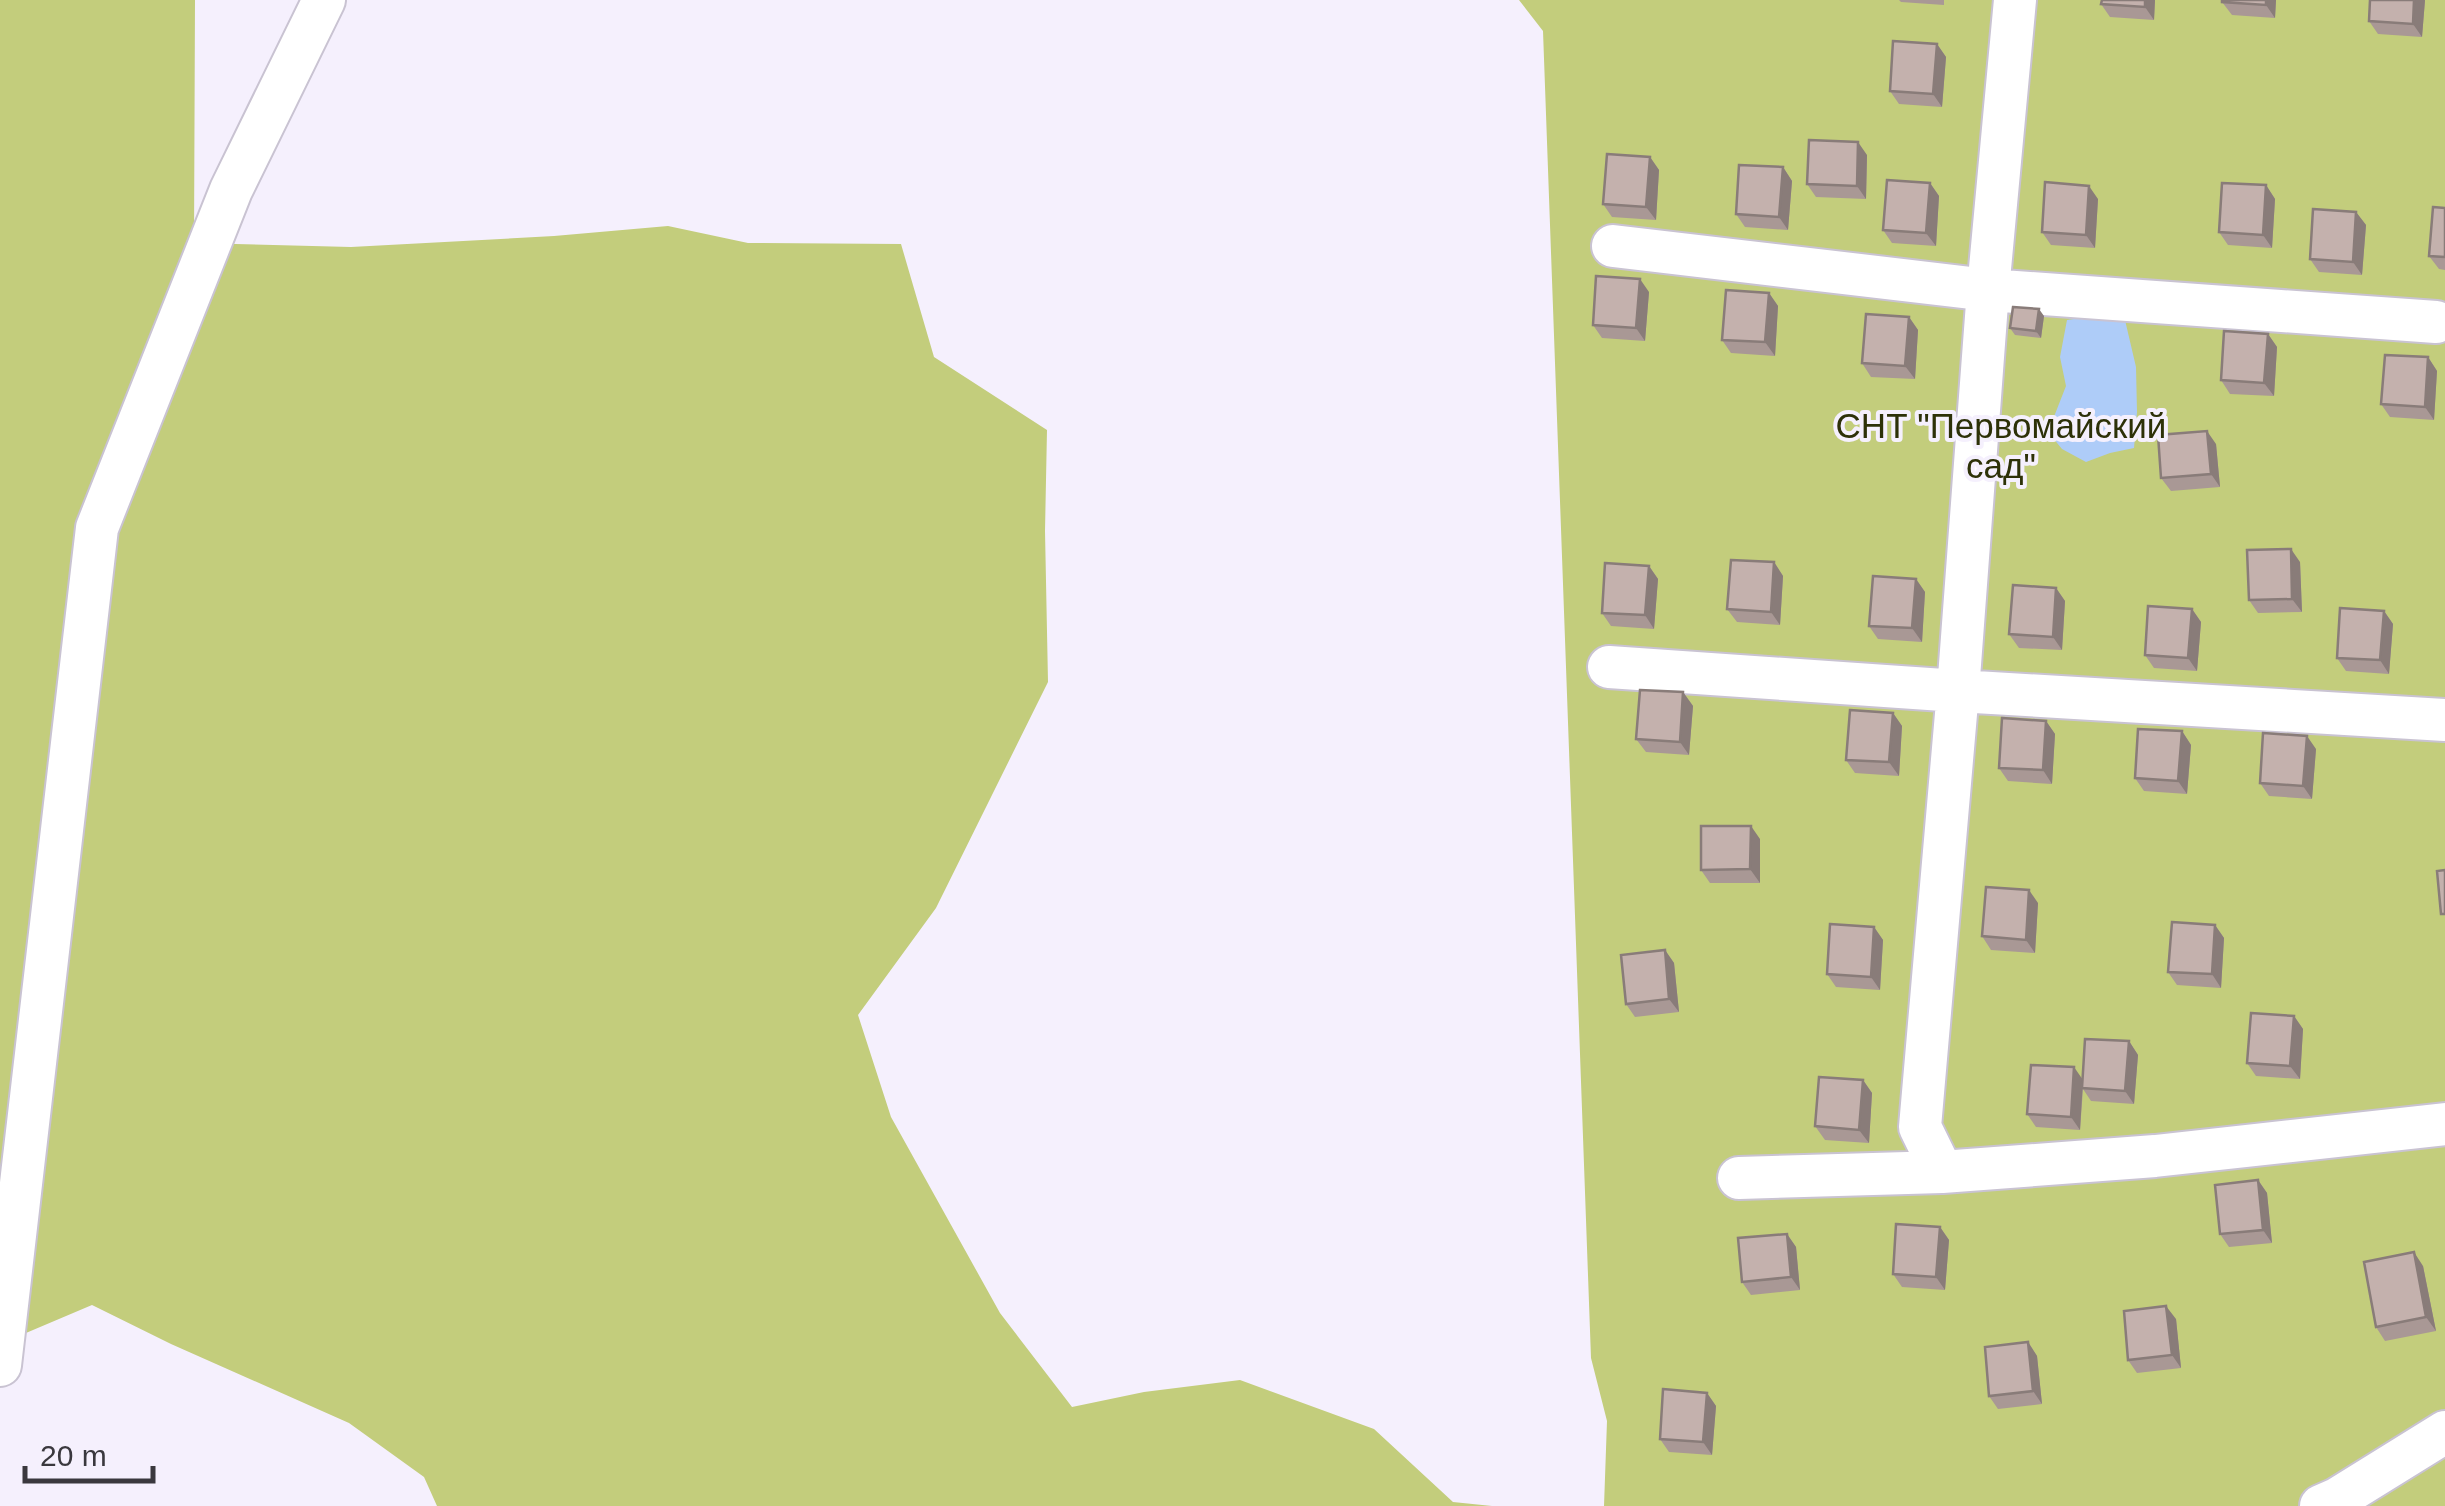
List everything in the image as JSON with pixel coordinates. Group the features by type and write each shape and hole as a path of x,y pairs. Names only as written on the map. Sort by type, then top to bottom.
{"street":[{"path":"0,1365 96,528 231,190 324,0"},
{"path":"1942,1172 1920,1127 2014,0"},
{"path":"1613,246 1988,290 2436,322"},
{"path":"1609,666 2445,720"},
{"path":"1739,1178 1942,1172 2137,1158 2445,1124"},
{"path":"2321,1506 2445,1432"}],"green space":[{"path":"0,0 195,0 194,243 351,247 668,226 748,243 901,244 934,357 1047,430 1048,682 936,908 858,1015 891,1117 1000,1313 1072,1407 1144,1392 1240,1380 1374,1429 1453,1502 1492,1506 437,1506 424,1477 349,1423 92,1305 0,1344"},
{"name":"СНТ \"Первомайский сад\"","path":"1519,0 2445,0 2445,1506 1604,1506 1607,1421 1591,1358 1543,31"}],"water":[{"path":"2095,316 2125,320 2136,367 2137,412 2134,448 2086,462 2062,449 2048,432 2066,386 2060,357 2067,320"}],"building":[{"path":"2102,0 2145,0 2145,7 2101,4"},
{"path":"2266,0 2266,5 2222,2"},
{"path":"2370,0 2414,0 2413,24 2369,21"},
{"path":"1893,41 1937,44 1933,94 1890,91"},
{"path":"1809,140 1858,142 1857,186 1807,184"},
{"path":"1607,154 1650,157 1646,207 1603,204"},
{"path":"1739,165 1783,167 1779,217 1736,214"},
{"path":"1887,180 1930,183 1926,233 1883,230"},
{"path":"2045,182 2089,186 2086,235 2042,232"},
{"path":"2222,183 2266,185 2263,235 2219,232"},
{"path":"2433,207 2445,208 2445,257 2429,256"},
{"path":"2313,209 2356,212 2353,262 2310,259"},
{"path":"1596,276 1640,279 1636,328 1593,325"},
{"path":"1726,290 1769,293 1765,342 1722,340"},
{"path":"2013,307 2039,309 2036,331 2010,328"},
{"path":"1866,314 1909,317 1905,366 1862,363"},
{"path":"2224,331 2268,334 2264,383 2221,380"},
{"path":"2385,355 2428,357 2425,407 2381,404"},
{"path":"2207,431 2211,474 2161,478 2158,435"},
{"path":"2291,549 2292,599 2249,600 2247,550"},
{"path":"1731,560 1774,562 1771,612 1727,609"},
{"path":"1605,563 1649,566 1645,615 1602,613"},
{"path":"1873,576 1916,579 1912,628 1869,626"},
{"path":"2013,585 2056,588 2053,637 2009,634"},
{"path":"2148,606 2192,609 2188,658 2145,655"},
{"path":"2340,608 2384,611 2380,660 2337,658"},
{"path":"1640,690 1683,692 1680,742 1636,739"},
{"path":"1850,710 1893,713 1889,762 1846,760"},
{"path":"2002,718 2046,721 2043,770 1999,768"},
{"path":"2138,729 2182,731 2178,781 2135,778"},
{"path":"2263,733 2307,736 2303,786 2260,783"},
{"path":"1701,826 1751,826 1750,869 1701,870"},
{"path":"2445,870 2445,914 2441,914 2437,871"},
{"path":"1986,887 2029,890 2026,940 1982,936"},
{"path":"2172,922 2215,925 2212,974 2168,972"},
{"path":"1830,924 1874,927 1871,977 1827,974"},
{"path":"1665,950 1669,999 1626,1004 1621,955"},
{"path":"2251,1013 2294,1016 2290,1066 2247,1063"},
{"path":"2085,1039 2129,1041 2125,1091 2082,1088"},
{"path":"2031,1065 2074,1067 2071,1117 2027,1114"},
{"path":"1819,1077 1863,1080 1859,1130 1815,1126"},
{"path":"2258,1180 2263,1230 2220,1234 2215,1185"},
{"path":"1896,1224 1940,1227 1936,1277 1893,1274"},
{"path":"1787,1234 1791,1277 1742,1282 1738,1238"},
{"path":"2414,1252 2426,1317 2376,1327 2364,1262"},
{"path":"2166,1306 2172,1355 2128,1360 2124,1311"},
{"path":"2028,1342 2033,1391 1989,1396 1985,1347"},
{"path":"1663,1389 1707,1393 1703,1442 1660,1439"}]}
